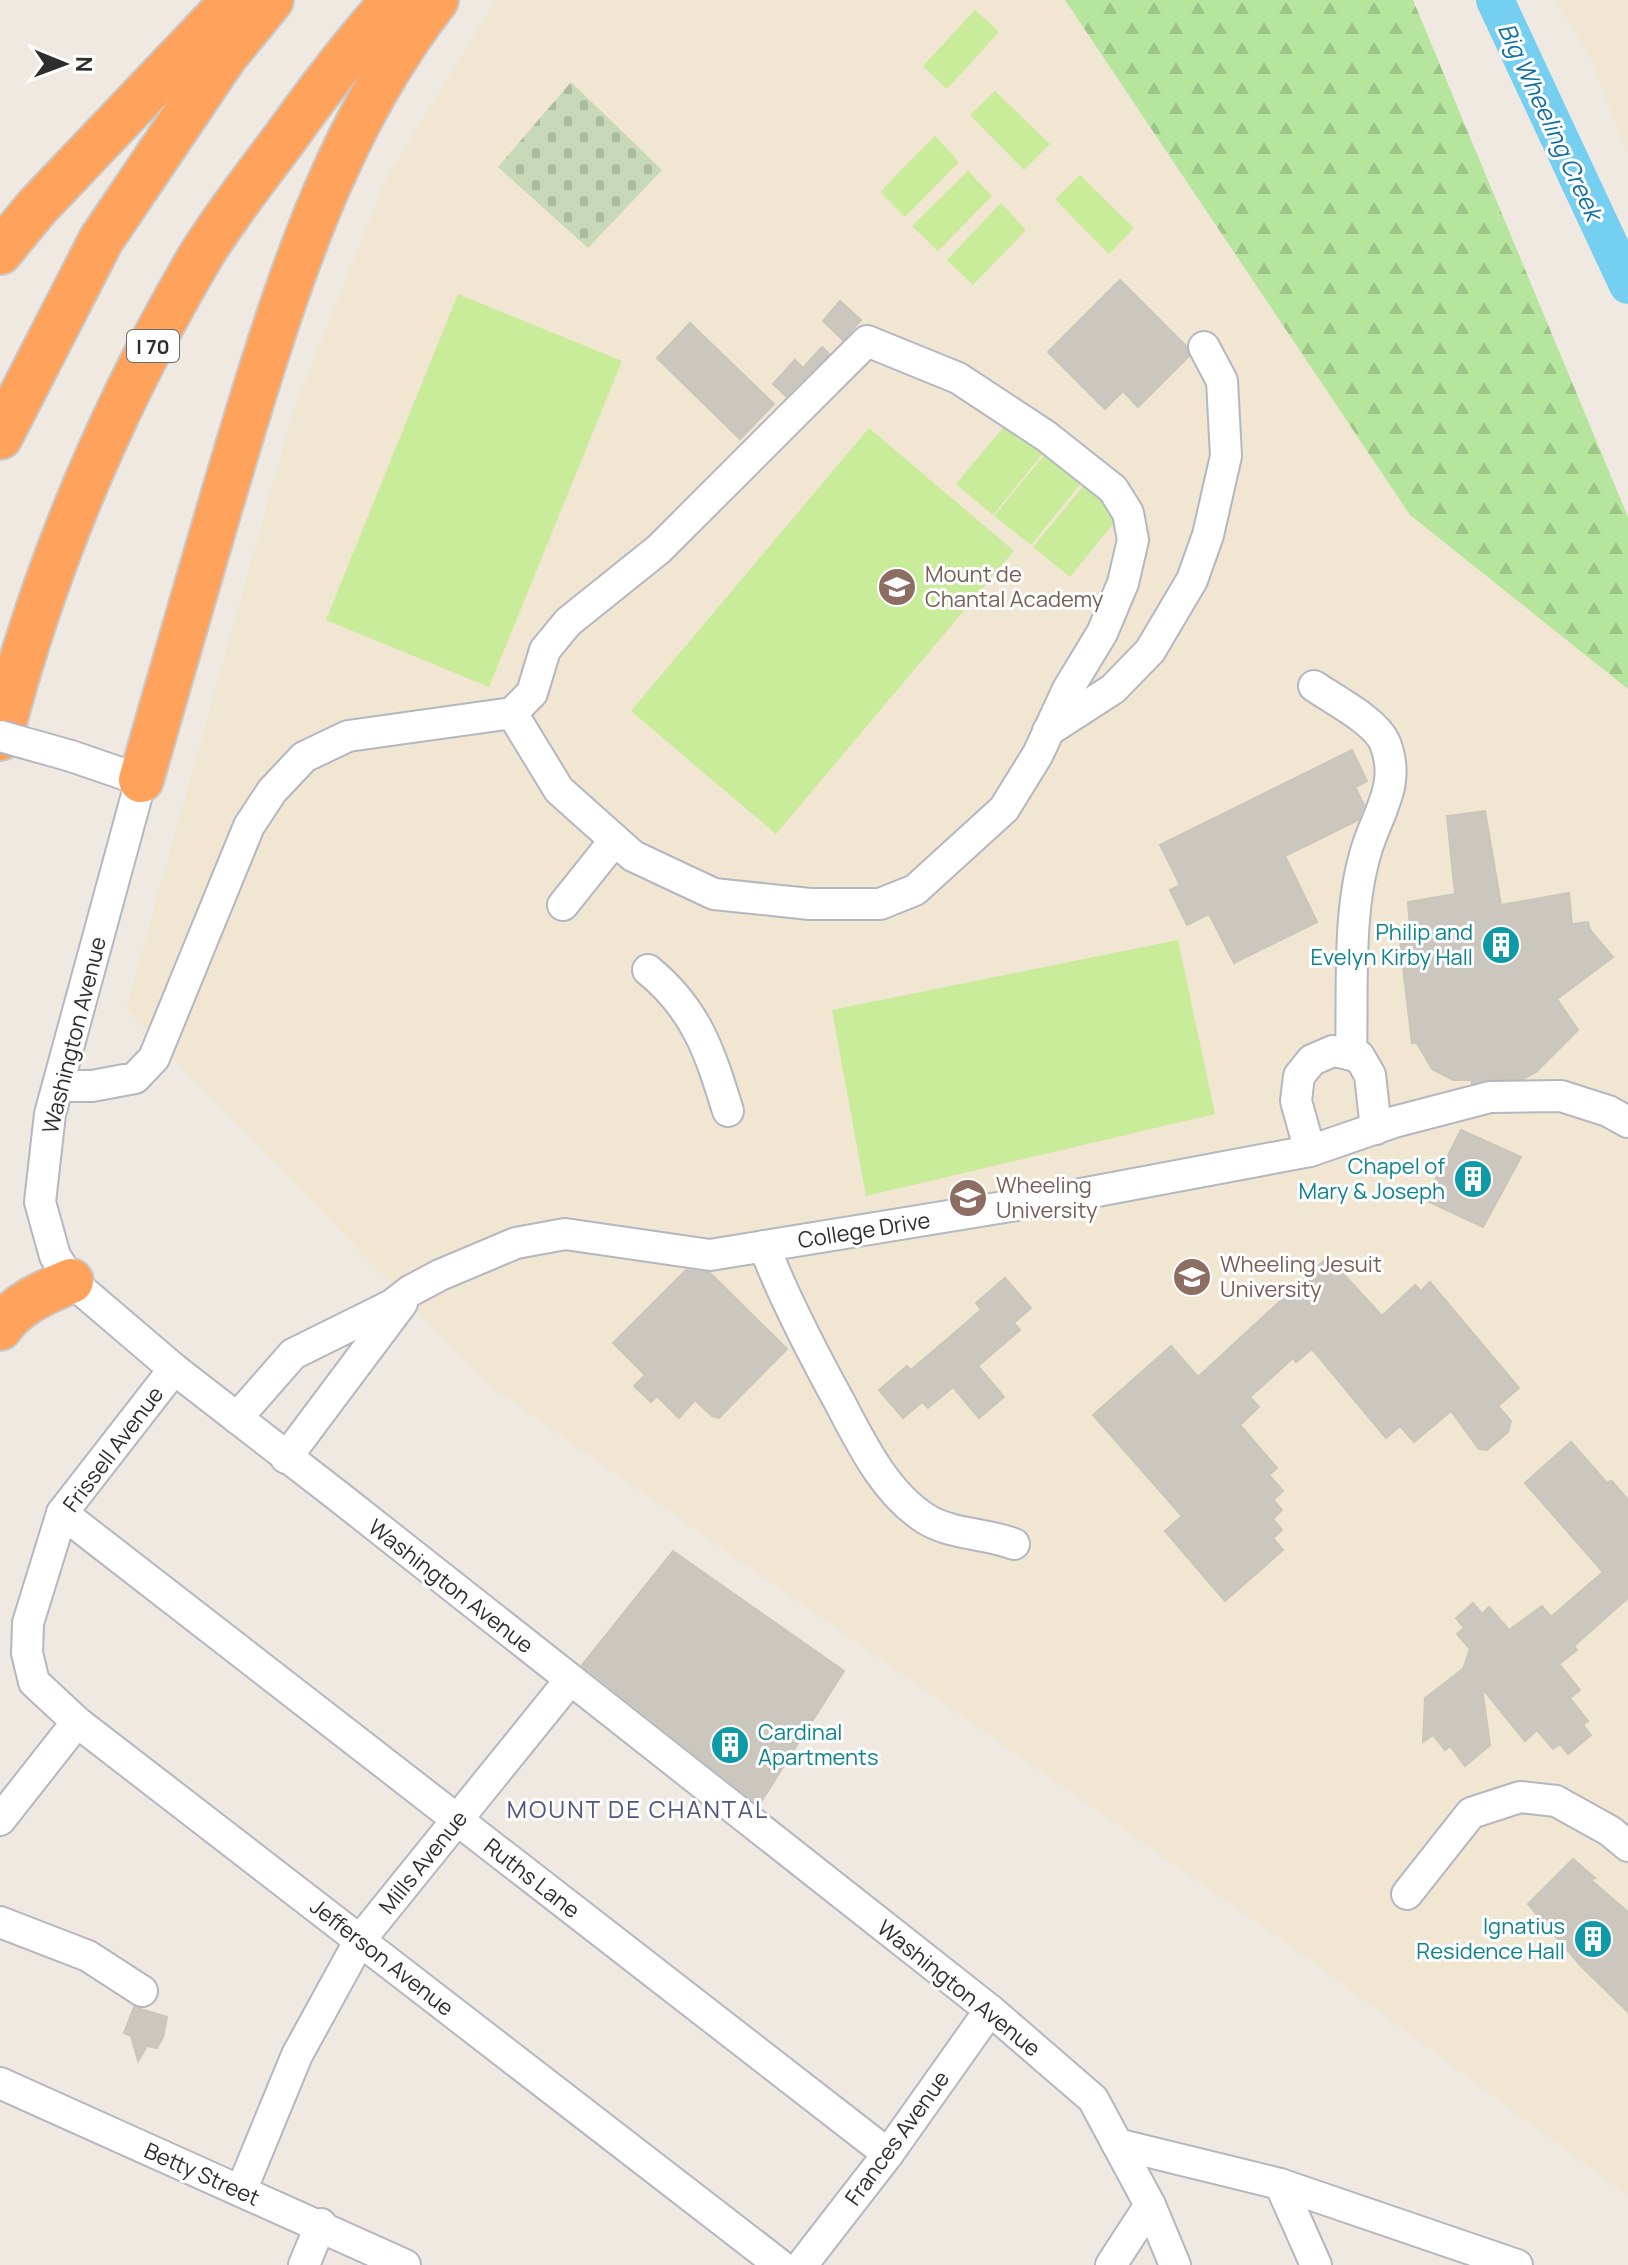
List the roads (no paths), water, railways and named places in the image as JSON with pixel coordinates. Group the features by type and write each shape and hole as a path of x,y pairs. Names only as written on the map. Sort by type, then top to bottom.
{"highway":[{"path":"0,252 37,207 234,0"},
{"path":"0,437 101,240 225,56 271,0"},
{"name":"I 70","path":"0,737 38,607 88,481 123,403 201,256 349,50 394,0"},
{"path":"141,780 287,288 339,156 372,94 436,0"},
{"path":"0,1328 20,1307 71,1281"}],"street":[{"path":"58,1086 92,1086 135,1078 154,1058 249,826 272,791 304,757 348,736 512,713 532,693 545,650 568,622 659,549 867,341 958,378 1033,427 1113,489 1128,513 1133,540 1123,583 1102,633 1068,689 1004,809 915,890 880,904 810,904 714,894 633,856 559,790 512,713"},
{"path":"1048,731 1113,689 1150,651 1192,580 1208,535 1226,456 1222,381 1204,347"},
{"path":"1314,686 1373,726 1384,742 1391,775 1390,791 1367,847 1355,894 1351,1055"},
{"path":"0,737 71,756 141,780"},
{"name":"Washington Avenue","path":"141,780 50,1114 40,1202 55,1256 71,1281 174,1369 286,1458 990,2010 1093,2099 1150,2205 1175,2265"},
{"path":"563,905 615,840"},
{"path":"648,970 673,991 695,1022 710,1053 728,1111"},
{"path":"1310,1151 1296,1101 1299,1076 1312,1060 1333,1051 1359,1056 1370,1075 1376,1129"},
{"path":"1596,1107 1628,1093"},
{"name":"College Drive","path":"237,1418 293,1354 392,1305 440,1275 516,1243 565,1234 710,1255 1065,1197 1310,1151 1490,1097 1561,1096 1596,1107 1628,1122"},
{"path":"764,1246 786,1303 819,1366 864,1448 900,1498 928,1520 960,1532 993,1536 1014,1544"},
{"path":"286,1458 410,1291"},
{"name":"Frissell Avenue","path":"28,1623 62,1513 174,1369"},
{"name":"Ruths Lane","path":"62,1513 888,2154"},
{"name":"Jefferson Avenue","path":"28,1623 27,1653 34,1682 77,1722 780,2265"},
{"name":"Mills Avenue","path":"241,2191 297,2055 360,1940 570,1680"},
{"path":"0,1820 77,1722"},
{"path":"1407,1894 1471,1813 1520,1797 1556,1801 1610,1831 1628,1846"},
{"path":"0,1922 88,1956 142,1991"},
{"name":"Frances Avenue","path":"802,2265 888,2154 990,2010"},
{"name":"Betty Street","path":"0,2083 405,2265"},
{"path":"1117,2144 1280,2184 1517,2265"},
{"path":"1280,2184 1316,2265"},
{"path":"1111,2265 1150,2205"},
{"path":"304,2265 320,2225"},
{"path":"1440,2238 1453,2265"}],"waterway":[{"name":"Big Wheeling Creek","path":"1495,0 1628,285"}],"place":[{"name":"Mount de Chantal Academy","path":"897,587"},
{"name":"Philip and Evelyn Kirby Hall","path":"1501,945"},
{"name":"Chapel of Mary & Joseph","path":"1473,1179"},
{"name":"Wheeling University","path":"968,1198"},
{"name":"Wheeling Jesuit University","path":"1192,1277"},
{"name":"Cardinal Apartments","path":"730,1745"},
{"name":"Ignatius Residence Hall","path":"1593,1939"}],"district":[{"name":"MOUNT DE CHANTAL","path":"638,1808"}]}
